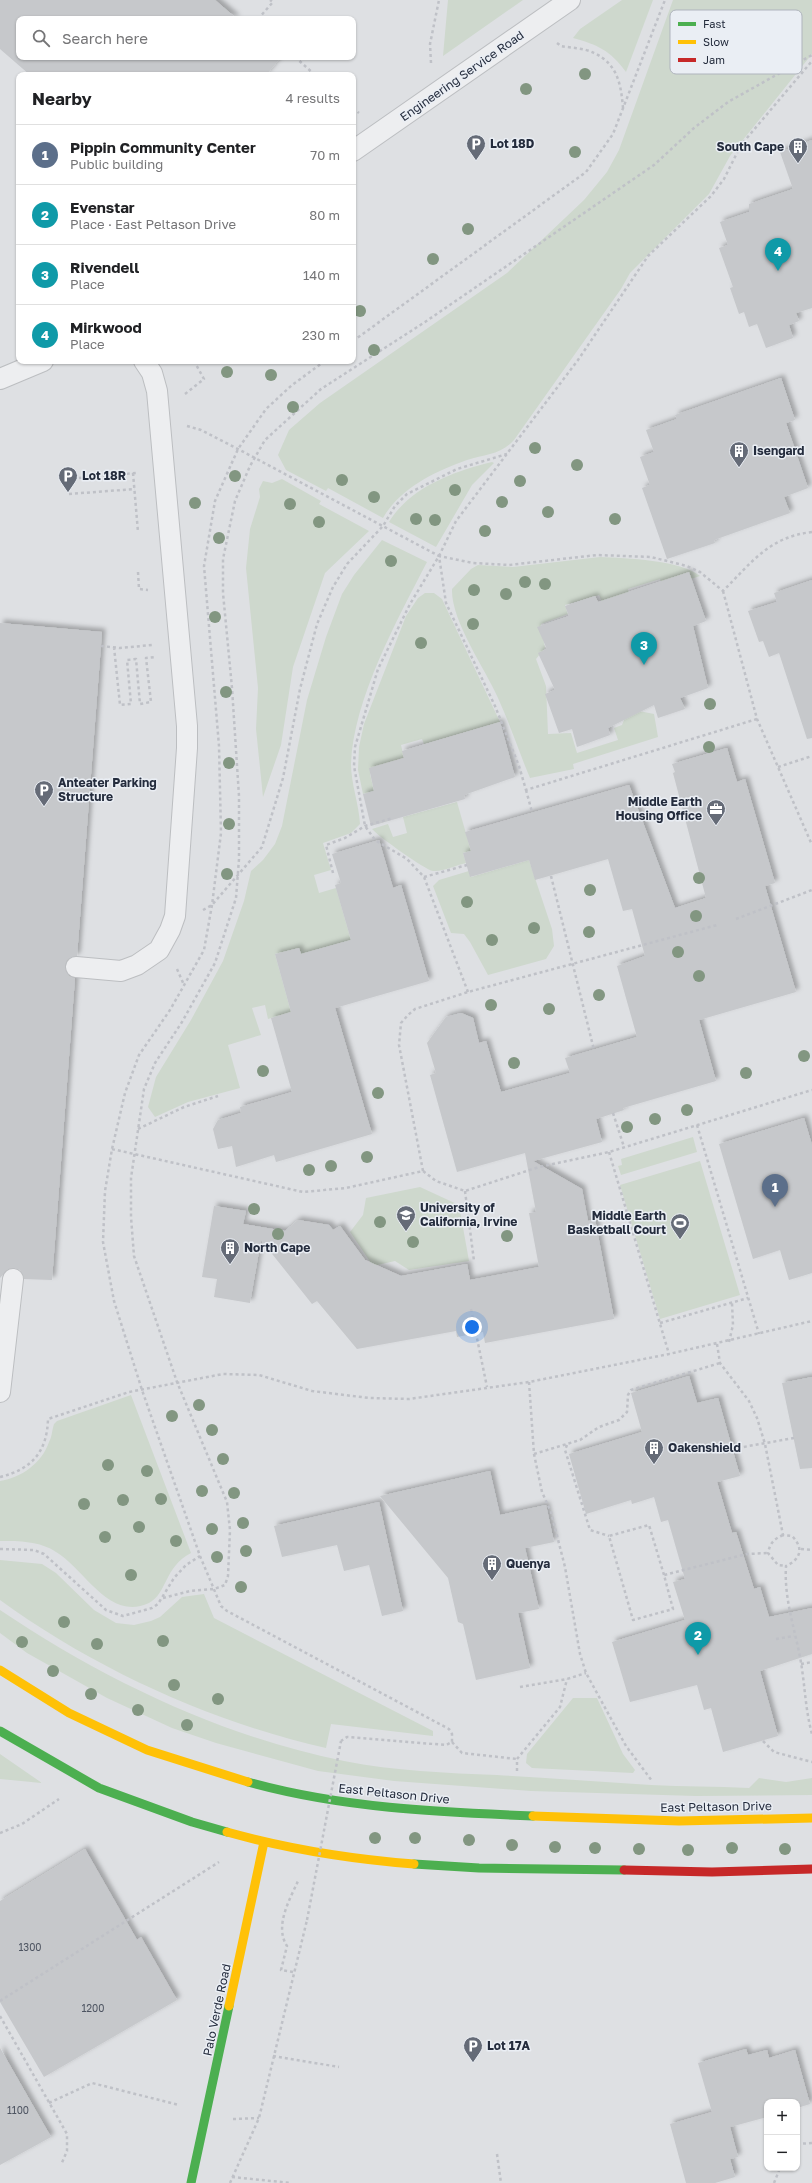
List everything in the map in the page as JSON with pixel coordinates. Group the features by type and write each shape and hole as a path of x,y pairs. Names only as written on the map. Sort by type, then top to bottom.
{"main road":[{"name":"East Peltason Drive","path":"0,1670 69,1712 146,1750 216,1773 291,1794 375,1806 462,1813 678,1821 812,1818"},
{"path":"0,1731 99,1788 192,1822 264,1842 377,1861 479,1868 712,1872 812,1869"},
{"name":"Palo Verde Road","path":"191,2183 264,1842"}],"lane":[{"name":"Engineering Service Road","path":"356,150 570,0"},
{"path":"0,379 36,364"},
{"path":"76,967 121,971 137,965 159,950 170,930 175,916 187,748 187,726 157,391 152,373 146,364"},
{"path":"0,1392 13,1279"}],"path":[{"path":"261,16 273,2 270,0"},
{"path":"438,91 431,67 430,44 439,0"},
{"path":"356,338 586,172 613,134 664,0"},
{"path":"538,23 561,46 594,52 609,63 621,84 623,110"},
{"path":"802,61 812,55"},
{"path":"298,60 312,72"},
{"path":"802,72 812,60"},
{"path":"163,1598 190,1591 214,1589 225,1585 228,1576 230,1530 227,1502 177,1382 134,1256 131,1217 131,1178 144,1089 155,1063 182,1022 215,963 236,898 239,789 232,688 225,624 223,559 235,501 254,458 265,440 321,390 432,317 654,165 694,128 728,102 778,74"},
{"path":"468,992 424,877 407,859 375,840 365,826 354,766 355,747 378,670 410,604 439,556 456,521 578,360 648,256 711,196 724,179 741,145 800,74"},
{"path":"184,395 204,379 196,364"},
{"path":"321,364 292,385 266,408 238,449 215,500 204,566 219,746 221,833 212,905 204,950 170,1010 139,1055 125,1093 112,1149 105,1191 103,1242 114,1301 142,1390 200,1556 220,1606 226,1611 449,1729 452,1734 452,1742 462,1753 517,1759"},
{"path":"186,426 201,430 238,449 439,556 473,563 510,565 597,555 651,557 687,566 700,572 723,591 757,719 812,845"},
{"path":"170,930 212,905 262,847 283,778 300,689 317,624 333,587 346,564 383,526 395,506 407,494 456,469 507,453"},
{"path":"67,479 142,473"},
{"path":"133,474 138,532"},
{"path":"69,494 135,489"},
{"path":"723,591 759,555 778,541 812,532"},
{"path":"439,556 446,603 496,706 519,766 532,812"},
{"path":"101,646 146,646"},
{"path":"114,647 120,705 131,704 126,660 136,659 140,704 151,702 146,658 158,657 157,651"},
{"path":"526,790 757,719"},
{"path":"778,767 812,756"},
{"path":"333,873 326,845 345,838 365,826 393,818"},
{"path":"424,877 467,865"},
{"path":"551,876 594,1050"},
{"path":"736,919 812,890"},
{"path":"717,924 468,992 415,1009 400,1023 399,1045 423,1171 436,1181 465,1191 539,1167 608,1152 812,1090"},
{"path":"138,1129 184,1107 218,1096"},
{"path":"613,1113 624,1147"},
{"path":"697,1125 759,1334"},
{"path":"112,1149 303,1192 346,1188 423,1171"},
{"path":"608,1152 669,1354"},
{"path":"465,1191 474,1261"},
{"path":"660,1323 748,1298"},
{"path":"729,1342 733,1325 732,1303"},
{"path":"471,1309 487,1387"},
{"path":"0,1477 25,1468 38,1455 48,1434 48,1419 129,1392 177,1382 223,1374 259,1375 312,1391 369,1398 409,1399 529,1382 729,1342 812,1321"},
{"path":"717,1344 720,1363 749,1401 765,1444 783,1535"},
{"path":"534,1454 580,1440 599,1427 614,1424 627,1412 628,1394 631,1390 720,1363"},
{"path":"529,1382 534,1454 542,1492 551,1512 565,1567 580,1654 586,1673 626,1746 652,1782"},
{"path":"732,1449 794,1438"},
{"path":"567,1444 565,1450 590,1530 610,1536 649,1525 673,1609 633,1620 610,1536"},
{"path":"783,1535 792,1536 799,1543 801,1549 799,1556 794,1562 786,1566 778,1565 768,1553 770,1544 775,1538 783,1535"},
{"path":"0,1549 34,1550 44,1554 106,1610 123,1616 152,1608 163,1598 174,1578 186,1565 200,1556"},
{"path":"801,1549 812,1550"},
{"path":"664,1575 747,1554 768,1553"},
{"path":"786,1566 788,1607 801,1664 812,1734"},
{"path":"776,1639 794,1636"},
{"path":"801,1664 812,1662"},
{"path":"520,1687 567,1679 586,1673"},
{"path":"517,1771 517,1759 560,1707 567,1679"},
{"path":"230,2183 259,2118 293,1972 307,1920 341,1741 347,1737 446,1745 452,1742"},
{"path":"763,1741 774,1752 812,1762"},
{"path":"0,1832 22,1824 64,1796"},
{"path":"0,2001 218,1862"},
{"path":"293,1972 281,1970 286,1946 282,1938 282,1924 288,1902 298,1881"},
{"path":"0,2016 67,2134 67,2150 61,2165"},
{"path":"273,2056 339,2067"},
{"path":"49,2103 92,2083 177,2105"},
{"path":"800,2144 812,2143"},
{"path":"497,2154 501,2183"},
{"path":"774,2183 779,2171"},
{"path":"232,2177 291,2183"}],"shaded area":[{"path":"448,0 523,0 443,56"},
{"path":"622,0 653,0 626,72 609,53 603,49 573,38 580,29"},
{"path":"673,0 812,0 812,54 802,66 802,10 670,10 670,74 796,74 730,156 709,194 630,273 621,289 509,445 504,449 455,464 431,475 409,489 390,507 383,518 328,488 326,491 286,470 278,455 289,430 320,403 507,273 584,200 607,172 619,150"},
{"path":"492,462 494,463 472,485 436,547 389,522 409,499 434,482 463,470"},
{"path":"282,479 321,501 319,504 369,531 325,573 293,667 281,745 263,797 256,729 258,688 246,568 250,529 260,497 259,489 263,481 272,483"},
{"path":"382,540 427,562 403,608 379,660 368,687 360,713 354,739 351,764 352,779 360,824 351,833 323,843 331,870 314,875 319,893 336,888 351,940 301,954 299,948 275,954 291,1012 268,1019 265,1005 252,1008 261,1035 228,1045 240,1088 188,1102 155,1117 148,1107 156,1077 191,1020 223,961 244,901 251,871 263,860 275,844 282,826 307,700 326,637 342,594 354,575"},
{"path":"600,557 638,559 667,563 680,566 700,576 664,588 660,579 628,589 632,605 607,615 599,595 565,605 568,614 541,624 545,648 536,659 546,686 548,734 571,733 577,753 618,740 614,728 622,725 626,715 639,711 654,714 658,737 573,764 574,769 530,778 498,698 463,630 453,602 452,589 471,569 478,565 513,567"},
{"path":"425,593 434,593 442,599 500,722 424,744 422,739 401,745 404,758 374,767 370,774 374,791 363,794 358,770 359,747 364,724 406,616 418,598"},
{"path":"457,802 471,851 463,853 466,863 433,871 402,852 372,829 388,824 393,837 407,833 403,817"},
{"path":"529,860 552,929 554,946 546,959 488,975 464,934 451,933 433,886 439,880 469,871 471,877"},
{"path":"693,1137 697,1152 621,1175 618,1166 622,1165 621,1159"},
{"name":"Middle Earth Basketball Court","path":"700,1161 740,1295 660,1319 620,1185"},
{"path":"420,1187 459,1205 469,1261 409,1270 395,1261 373,1266 350,1232 363,1215 366,1198"},
{"path":"131,1395 191,1553 176,1565 155,1599 149,1603 135,1607 122,1605 110,1600 98,1591 67,1560 50,1548 29,1542 0,1541 0,1481 16,1477 36,1463 46,1450 51,1438 54,1424 57,1421"},
{"path":"0,1560 42,1564 56,1573 94,1610 116,1623 134,1625 151,1621 160,1617 182,1597 204,1594 214,1618 433,1731 433,1736 331,1724 326,1748 240,1724 197,1708 156,1690 75,1649 0,1600"},
{"path":"0,1610 80,1660 165,1702 209,1721 253,1737 344,1761 420,1771 663,1786 749,1788 759,1778 786,1782 812,1778 812,1795 696,1796 531,1791 394,1781 318,1771 216,1743 172,1728 107,1698 27,1653 0,1633"},
{"path":"573,1698 597,1698 623,1754 635,1770 633,1773 532,1768 526,1763 527,1754"},
{"path":"0,1754 42,1783 0,1779"}],"building":[{"path":"0,0 215,0 234,16 16,16 16,60 278,60 268,72 27,72 0,49"},
{"path":"812,140 812,308 796,313 799,321 789,325 793,338 766,348 757,324 749,327 744,312 739,314 730,288 733,287 719,248 728,245 720,222 749,212 749,204 793,189 780,152"},
{"name":"Isengard","path":"781,378 795,420 786,423 808,488 784,497 790,513 714,540 715,543 667,559 642,488 650,485 640,457 654,452 646,430 677,419 675,415"},
{"path":"689,572 706,621 693,626 708,688 680,698 685,709 658,718 654,705 608,728 610,735 577,747 572,729 559,733 545,694 555,690 538,653 547,649 537,627 569,616 565,606 595,596 598,602"},
{"path":"812,580 812,738 807,739 779,653 769,657 763,641 759,642 748,611 777,602 774,593"},
{"name":"Anteater Parking Structure","path":"0,623 102,632 77,956 67,960 65,966 69,976 75,978 52,1280 24,1279 20,1270 14,1268 8,1269 0,1278"},
{"path":"500,722 515,777 464,795 465,799 371,826 363,794 374,791 369,768 404,758 402,751"},
{"path":"727,748 737,782 745,779 775,883 765,886 796,992 699,1020 716,1081 623,1108 624,1110 596,1119 602,1142 533,1161 582,1189 588,1221 595,1219 614,1319 485,1343 483,1332 457,1337 456,1331 357,1349 317,1301 312,1304 261,1240 250,1303 214,1297 217,1279 202,1277 214,1206 246,1211 243,1224 285,1231 298,1220 329,1225 333,1230 340,1226 365,1260 401,1276 467,1264 470,1280 539,1267 529,1213 536,1212 525,1153 457,1172 430,1075 436,1073 427,1043 446,1017 461,1013 473,1018 479,1043 486,1041 501,1092 570,1073 565,1058 637,1037 617,966 645,956 632,909 623,911 608,859 535,880 529,860 470,877 463,853 471,851 465,832 629,785 675,908 706,898 673,773 675,772 672,764"},
{"path":"379,840 393,888 401,885 429,981 335,1008 372,1134 276,1162 274,1155 236,1167 232,1146 218,1149 213,1129 218,1120 241,1113 240,1107 292,1092 271,1018 291,1012 275,954 299,948 301,954 351,940 335,885 341,883 332,854"},
{"path":"804,1118 812,1145 812,1273 789,1280 780,1250 753,1259 719,1144"},
{"path":"689,1376 697,1403 718,1398 740,1476 717,1482 732,1533 736,1532 754,1589 760,1587 769,1617 812,1608 812,1654 760,1671 778,1736 723,1752 711,1708 704,1710 697,1685 630,1702 612,1642 685,1620 673,1582 685,1579 668,1520 661,1522 654,1497 632,1504 631,1500 586,1514 569,1454 642,1432 631,1393"},
{"path":"812,1377 812,1468 800,1469 782,1383"},
{"name":"Quenya","path":"490,1471 500,1515 546,1505 554,1542 525,1548 539,1609 518,1613 530,1668 476,1680 463,1624 458,1622 448,1578 380,1496"},
{"path":"379,1502 403,1611 382,1616 369,1565 344,1571 337,1545 282,1557 274,1526"},
{"path":"85,1849 137,1940 141,1937 177,2000 44,2077 0,2002 0,1901"},
{"path":"0,2048 51,2137 0,2165"},
{"path":"746,2049 748,2055 767,2050 769,2058 795,2050 810,2104 800,2107 800,2099 764,2099 764,2118 730,2127 738,2157 730,2159 735,2177 715,2183 686,2183 670,2124 712,2112 698,2063"}],"traffic: fast":[{"path":"0,1731 99,1788 192,1822 227,1832"},
{"path":"248,1782 318,1798 354,1803 461,1813 533,1816"},
{"path":"414,1864 479,1868 624,1870"},
{"path":"191,2183 229,2006"}],"traffic: slow":[{"path":"0,1670 69,1713 147,1750 248,1782"},
{"path":"533,1816 679,1821 812,1818"},
{"path":"227,1832 320,1852 414,1864"},
{"path":"229,2006 264,1842"}],"traffic: jam":[{"path":"624,1870 712,1872 812,1869"}],"place":[{"name":"Lot 18D","path":"476,161"},
{"name":"South Cape","path":"798,164"},
{"name":"Mirkwood","path":"778,271"},
{"name":"Isengard","path":"739,468"},
{"name":"Lot 18R","path":"68,493"},
{"name":"Rivendell","path":"644,665"},
{"name":"Anteater Parking Structure","path":"44,807"},
{"name":"Middle Earth Housing Office","path":"716,826"},
{"name":"Pippin Community Center","path":"775,1207"},
{"name":"University of California, Irvine","path":"406,1232"},
{"name":"Middle Earth Basketball Court","path":"680,1240"},
{"name":"North Cape","path":"230,1265"},
{"name":"Oakenshield","path":"654,1465"},
{"name":"Quenya","path":"492,1581"},
{"name":"Evenstar","path":"698,1655"},
{"name":"Lot 17A","path":"473,2063"}]}
